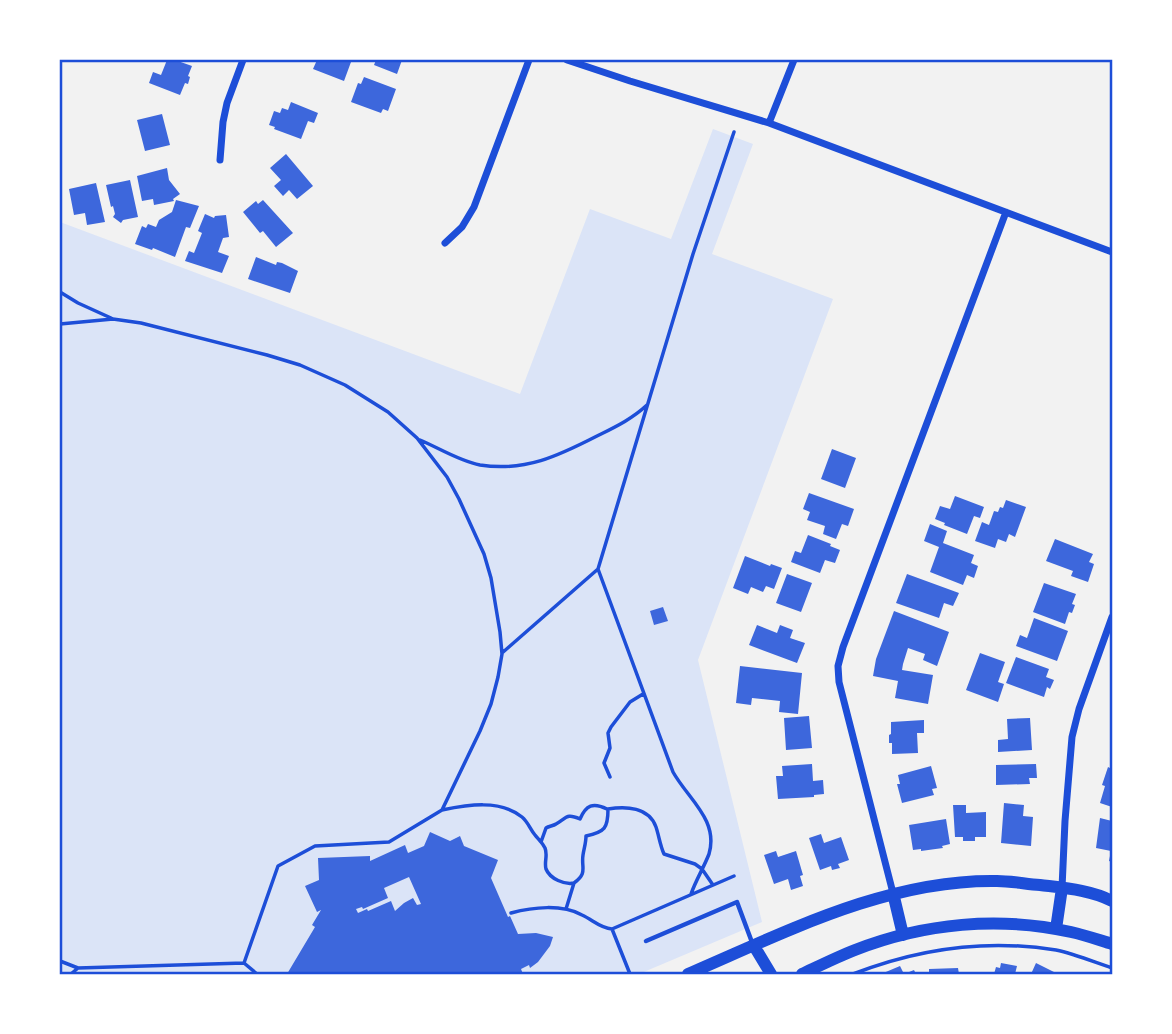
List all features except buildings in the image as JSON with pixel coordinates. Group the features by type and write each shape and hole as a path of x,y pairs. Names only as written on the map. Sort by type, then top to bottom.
{"main road":[{"path":"688,975 812,920 893,893 927,886 999,881 1062,888 1112,901"},
{"path":"1056,929 1062,888"},
{"path":"893,893 903,935"},
{"path":"802,975 855,950 941,926 998,923 1056,929 1112,944"},
{"path":"754,946 771,975"}],"street":[{"path":"220,160 227,103 243,60"},
{"path":"445,243 462,227 474,207 529,60"},
{"path":"567,60 769,123 1112,252"},
{"path":"769,123 794,60"},
{"path":"893,893 839,682 838,666 1006,212"},
{"path":"1062,888 1072,737 1079,709 1112,617"}],"lane":[{"path":"646,942 737,902 754,946"}],"path":[{"path":"502,654 598,569 734,132"},
{"path":"60,292 113,318 163,327 267,355 332,378 388,412 417,439 447,477 484,554 497,606 502,654 491,704 442,810"},
{"path":"60,324 113,318"},
{"path":"417,439 476,464 506,467 526,465 559,456 626,422 649,404"},
{"path":"598,569 673,772 707,820 710,830 708,854 691,894"},
{"path":"610,777 604,763 610,748 608,733 630,702 643,694"},
{"path":"244,963 278,866 315,846 389,842 442,810 481,804 503,808 521,816 541,842 547,855 548,872 564,883 574,883 583,872 582,857 586,836 596,834 606,826 608,809"},
{"path":"541,842 546,828 557,824 562,818 573,816 580,819 585,808 594,804 608,809 617,807 642,811 654,821 664,854 695,864 713,885"},
{"path":"511,913 539,908 566,909 612,929 734,876"},
{"path":"566,909 574,883"},
{"path":"612,929 630,975"},
{"path":"853,975 917,954 979,947 1054,950 1112,968"},
{"path":"60,961 78,968 244,963 257,975"},
{"path":"71,975 78,968"}],"shaded area":[{"path":"713,129 753,144 712,254 833,299 698,660 762,922 639,974 60,974 60,222 520,394 590,209 671,239"}]}
